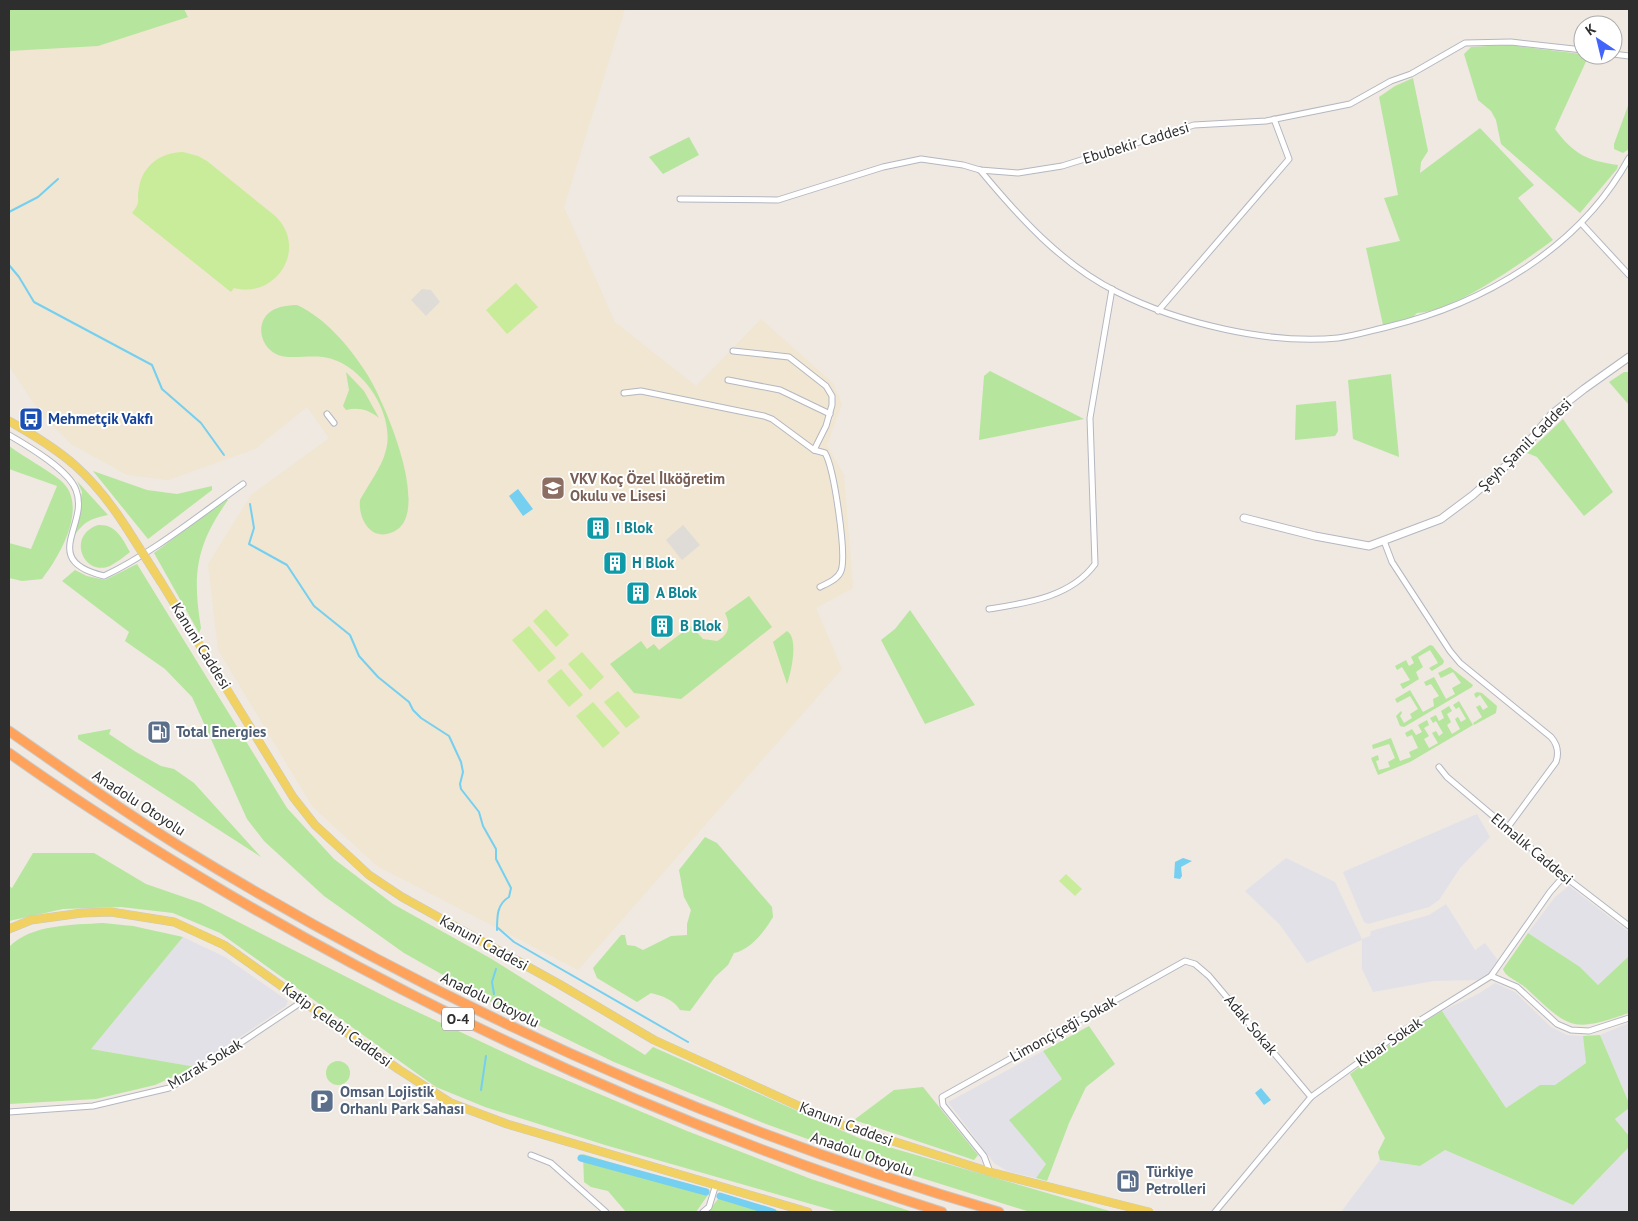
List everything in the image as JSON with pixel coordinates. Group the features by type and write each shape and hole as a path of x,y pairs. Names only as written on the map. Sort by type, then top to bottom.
{"highway":[{"name":"Anadolu Otoyolu","path":"9,732 107,800 242,884 362,951 461,1002 561,1050 722,1118 876,1174 999,1212"},
{"name":"Anadolu Otoyolu","path":"9,753 133,837 280,924 424,1002 545,1061 711,1131 868,1188 942,1212"}],"main road":[{"name":"Kanuni Caddesi","path":"9,420 58,449 90,477 108,499 293,796 315,825 369,875 402,897 559,984 654,1040 836,1123 990,1172 1149,1212"},
{"name":"Katip Çelebi Caddesi","path":"9,929 31,920 82,913 111,912 174,922 224,945 412,1079 451,1103 507,1124 808,1212"}],"street":[{"name":"Ebubekir Caddesi","path":"680,199 778,200 875,169 921,159 963,165 980,170 1018,173 1062,166 1194,125 1274,119 1350,104 1391,82 1411,74 1465,43 1510,42 1573,49"},
{"path":"1158,311 1289,159 1274,119"},
{"path":"980,170 1011,207 1060,256 1112,289 1158,311 1244,334 1312,339 1338,338 1360,334 1424,318 1465,302 1522,270 1548,252 1581,223 1612,188 1629,158"},
{"path":"1581,223 1629,275"},
{"path":"990,609 1048,597 1076,584 1095,564 1090,418 1112,289"},
{"path":"733,351 782,355 792,358 829,389 832,401 830,414 814,450"},
{"name":"Şeyh Şamil Caddesi","path":"1244,518 1315,536 1369,546 1441,519 1473,495 1518,455 1552,414 1584,388 1629,357"},
{"path":"728,380 780,390 830,414"},
{"path":"624,394 641,391 764,416 772,419 814,450 825,453 832,471 837,495 842,566 836,578 820,587"},
{"path":"327,414 334,423"},
{"path":"9,435 27,445 71,480 78,493 71,533 71,554 80,568 104,576 126,566 180,530 243,484"},
{"path":"1384,541 1392,562 1450,652 1551,737 1556,744 1558,752 1556,762 1508,828"},
{"name":"Elmalık Caddesi","path":"1439,767 1447,777 1564,876 1629,926"},
{"name":"Kibar Sokak","path":"1215,1212 1311,1097 1395,1036 1476,988 1491,976 1550,892 1564,876"},
{"name":"Limonçiçeği Sokak","path":"990,1172 984,1156 943,1105 942,1097 1186,961"},
{"name":"Adak Sokak","path":"1186,961 1195,964 1209,976 1311,1097"},
{"path":"1491,976 1517,987 1557,1024 1571,1030 1589,1031 1629,1018"},
{"name":"Mızrak Sokak","path":"9,1112 93,1106 169,1088 194,1074 303,1001"},
{"path":"532,1155 551,1163 606,1212"},
{"path":"703,1212 709,1207 716,1184"}],"shaded area":[{"name":"VKV Koç Özel İlköğretim Okulu ve Lisesi","path":"9,9 625,9 564,207 615,322 696,386 761,319 833,383 842,404 827,445 844,475 853,588 816,608 842,669 578,970 377,866 312,806 218,650 208,564 251,495 329,438 307,407 255,449 168,480 127,475 71,444 40,413 9,366"},
{"path":"422,289 431,290 440,302 426,316 411,300"},
{"path":"683,525 700,545 682,560 666,540"},
{"path":"1477,814 1490,837 1460,868 1439,900 1429,907 1368,924 1364,922 1343,872"},
{"path":"1286,858 1335,882 1362,939 1370,936 1371,931 1429,915 1446,904 1475,950 1485,943 1499,962 1491,972 1478,980 1434,981 1373,992 1362,969 1362,940 1307,963 1280,925 1245,891"},
{"path":"1569,886 1629,932 1629,956 1598,985 1580,967 1528,933 1555,897"},
{"path":"183,937 225,957 288,1001 286,1006 196,1067 90,1049"},
{"path":"1495,983 1515,992 1551,1027 1567,1035 1583,1036 1586,1063 1555,1086 1540,1085 1506,1108 1442,1011 1478,994"},
{"path":"1629,1023 1629,1103 1600,1035"},
{"path":"1043,1051 1062,1079 1046,1164 1036,1178 1007,1171 994,1163 948,1102"},
{"path":"1629,1108 1629,1136 1615,1119"},
{"path":"1629,1147 1629,1212 1341,1212 1380,1160 1420,1166 1445,1150 1573,1205"}],"green space":[{"path":"9,9 184,9 188,17 98,46 9,51"},
{"path":"1509,45 1573,53 1573,65 1584,65 1555,129 1568,145 1582,155 1618,165 1617,169 1580,213 1501,144 1496,120 1491,111 1478,100 1464,54 1471,47"},
{"path":"1413,78 1428,151 1421,162 1420,173 1480,128 1534,185 1518,198 1553,240 1506,273 1468,295 1432,310 1417,313 1413,317 1383,325 1366,248 1400,241 1384,198 1398,195 1379,97 1395,86"},
{"path":"1629,103 1629,149 1623,153 1614,149 1614,144"},
{"path":"689,137 699,155 663,174 649,157"},
{"path":"183,152 198,156 207,161 274,215 284,227 289,241 288,255 284,267 275,278 264,286 250,289 234,288 231,292 132,213 138,203 141,180 148,167 167,155"},
{"path":"516,283 538,307 507,334 486,310"},
{"path":"297,305 317,317 343,342 365,371 383,405 393,429 407,480 408,503 404,521 393,532 378,534 372,531 364,521 360,507 360,500 384,456 388,436 382,408 375,395 356,373 344,364 325,357 281,356 270,350 262,338 262,325 269,313 280,307"},
{"path":"990,371 1084,419 979,440 984,376"},
{"path":"346,372 364,391 379,418 368,411 360,409 346,410 343,406 349,390"},
{"path":"1624,372 1629,372 1629,405 1609,382"},
{"path":"1391,374 1399,457 1353,439 1348,380"},
{"path":"1336,401 1338,431 1335,436 1295,440 1296,405"},
{"path":"1563,419 1613,492 1584,516 1537,457 1527,453"},
{"path":"9,446 60,480 69,490 72,502 72,516 64,544 42,579 22,581 9,578 9,543 31,549 57,486 9,469"},
{"path":"93,471 147,490 177,494 212,486 212,490 148,539"},
{"path":"77,481 108,515 89,521 75,535 82,492"},
{"path":"225,500 228,500 209,531 199,561 197,592 201,628 199,633 154,553"},
{"path":"98,525 114,529 130,552 110,566 101,568 93,566 86,561 82,554 81,546 88,530"},
{"path":"137,564 287,808 334,859 393,904 490,958 645,1055 653,1047 861,1139 1113,1212 1030,1212 880,1165 766,1124 614,1062 491,1002 404,953 324,896 264,841 247,819 192,697 165,669 125,641 129,632 62,581 75,570 87,576 105,580"},
{"path":"749,596 772,627 681,699 634,693 610,664 641,641 647,649 654,644 659,650 691,626 703,639 717,641 724,636 728,629 725,613"},
{"path":"546,609 569,635 556,647 533,621"},
{"path":"910,610 975,705 925,724 881,640 895,629"},
{"path":"529,626 556,658 539,672 512,640"},
{"path":"787,631 791,635 793,648 792,664 787,684 773,642"},
{"path":"1430,645 1433,646 1444,661 1443,664 1432,671 1429,668 1438,663 1430,650 1418,657 1423,667 1416,672 1419,679 1403,689 1400,684 1410,680 1402,667 1397,670 1395,666 1406,660 1409,666 1414,663 1411,657"},
{"path":"582,652 604,677 590,690 568,664"},
{"path":"1450,667 1473,685 1472,687 1404,727 1400,726 1396,716 1401,711 1400,716 1404,723 1412,718 1410,714 1418,709 1410,696 1397,703 1395,699 1410,690 1423,712 1434,706 1433,699 1439,696 1431,684 1426,686 1424,682 1434,677 1446,699 1455,694 1452,688 1461,683 1453,672 1441,678 1438,673"},
{"path":"561,669 583,695 569,707 547,681"},
{"path":"618,691 640,717 626,728 604,702"},
{"path":"1477,692 1482,693 1497,706 1496,713 1474,725 1473,723 1482,717 1476,707 1480,705 1483,710 1488,707 1480,695 1476,698 1474,694"},
{"path":"1459,701 1473,725 1410,762 1378,775 1371,758 1378,755 1379,760 1376,761 1379,770 1390,767 1388,762 1395,758 1389,744 1373,749 1372,745 1391,738 1400,761 1411,757 1409,752 1418,748 1412,735 1407,737 1405,733 1412,729 1416,735 1422,732 1418,725 1427,720 1429,725 1424,728 1429,736 1424,739 1429,748 1438,743 1432,733 1436,731 1439,736 1443,733 1436,721 1433,723 1430,718 1436,715 1439,721 1444,718 1441,711 1449,706 1452,711 1447,714 1451,722 1447,725 1452,734 1460,729 1455,719 1458,717 1461,722 1466,719 1459,707 1456,709 1453,705"},
{"path":"593,702 620,733 603,748 576,716"},
{"path":"111,729 109,734 136,752 161,766 174,769 194,783 261,857 78,739 78,735"},
{"path":"705,837 717,843 772,907 773,917 766,928 751,944 734,953 728,965 715,977 690,1011 680,1010 668,999 651,993 637,1002 597,978 593,968 621,935 625,935 627,945 643,950 671,936 687,935 687,924 691,910 684,897 679,870"},
{"path":"33,853 94,853 146,884 201,903 392,1000 533,1066 687,1131 811,1179 913,1212 839,1212 605,1145 485,1107 436,1087 220,933 173,913 121,907 63,909 9,921 9,886 12,888"},
{"path":"1066,874 1082,889 1075,896 1059,881"},
{"path":"103,923 133,926 183,937 91,1049 196,1067 155,1085 96,1099 9,1104 9,947 18,939 40,930 66,925"},
{"path":"1528,933 1580,967 1598,985 1629,956 1629,1013 1583,1025 1572,1023 1552,1012 1504,972 1503,969"},
{"path":"1442,1011 1506,1108 1540,1085 1555,1085 1586,1063 1583,1036 1600,1035 1629,1103 1629,1108 1615,1119 1629,1136 1629,1147 1573,1205 1445,1150 1420,1166 1380,1160 1378,1152 1385,1138 1350,1074 1408,1031"},
{"path":"1089,1026 1115,1064 1086,1087 1069,1123 1047,1181 1036,1178 1046,1164 1009,1120 1062,1079 1043,1051"},
{"path":"338,1061 346,1065 350,1073 346,1081 338,1085 330,1081 326,1073 330,1065"},
{"path":"923,1087 978,1155 974,1160 854,1120 894,1090"},
{"path":"583,1154 710,1192 696,1212 626,1212 608,1191 591,1187 584,1182"},
{"path":"721,1195 783,1212 708,1212"}],"water":[{"path":"518,489 533,509 523,516 509,496"},
{"path":"1183,858 1192,861 1181,867 1182,876 1180,879 1174,878 1175,862"},
{"path":"1261,1088 1271,1100 1264,1105 1255,1093"}],"waterway":[{"path":"9,212 38,197 58,179"},
{"path":"9,265 19,277 34,302 152,365 162,389 201,423 224,455"},
{"path":"250,504 254,528 249,544 287,565 314,606 350,635 359,656 378,677 409,702 413,710 421,718 449,736 461,762 463,772 460,784 461,789 479,812 483,826 496,849 496,859 511,888 509,897 502,903 498,911 497,930"},
{"path":"498,928 514,942 688,1042"},
{"path":"494,994 492,982 496,969"},
{"path":"481,1090 486,1056"},
{"path":"581,1158 706,1192"},
{"path":"720,1196 773,1212"}],"place":[{"name":"Mehmetçik Vakfı","path":"31,419"},
{"name":"VKV Koç Özel İlköğretim Okulu ve Lisesi","path":"553,488"},
{"name":"I Blok","path":"598,528"},
{"name":"H Blok","path":"615,563"},
{"name":"A Blok","path":"638,593"},
{"name":"B Blok","path":"662,626"},
{"name":"Total Energies","path":"159,732"},
{"name":"Omsan Lojistik Orhanlı Park Sahası","path":"322,1101"},
{"name":"Türkiye Petrolleri","path":"1128,1181"}]}
